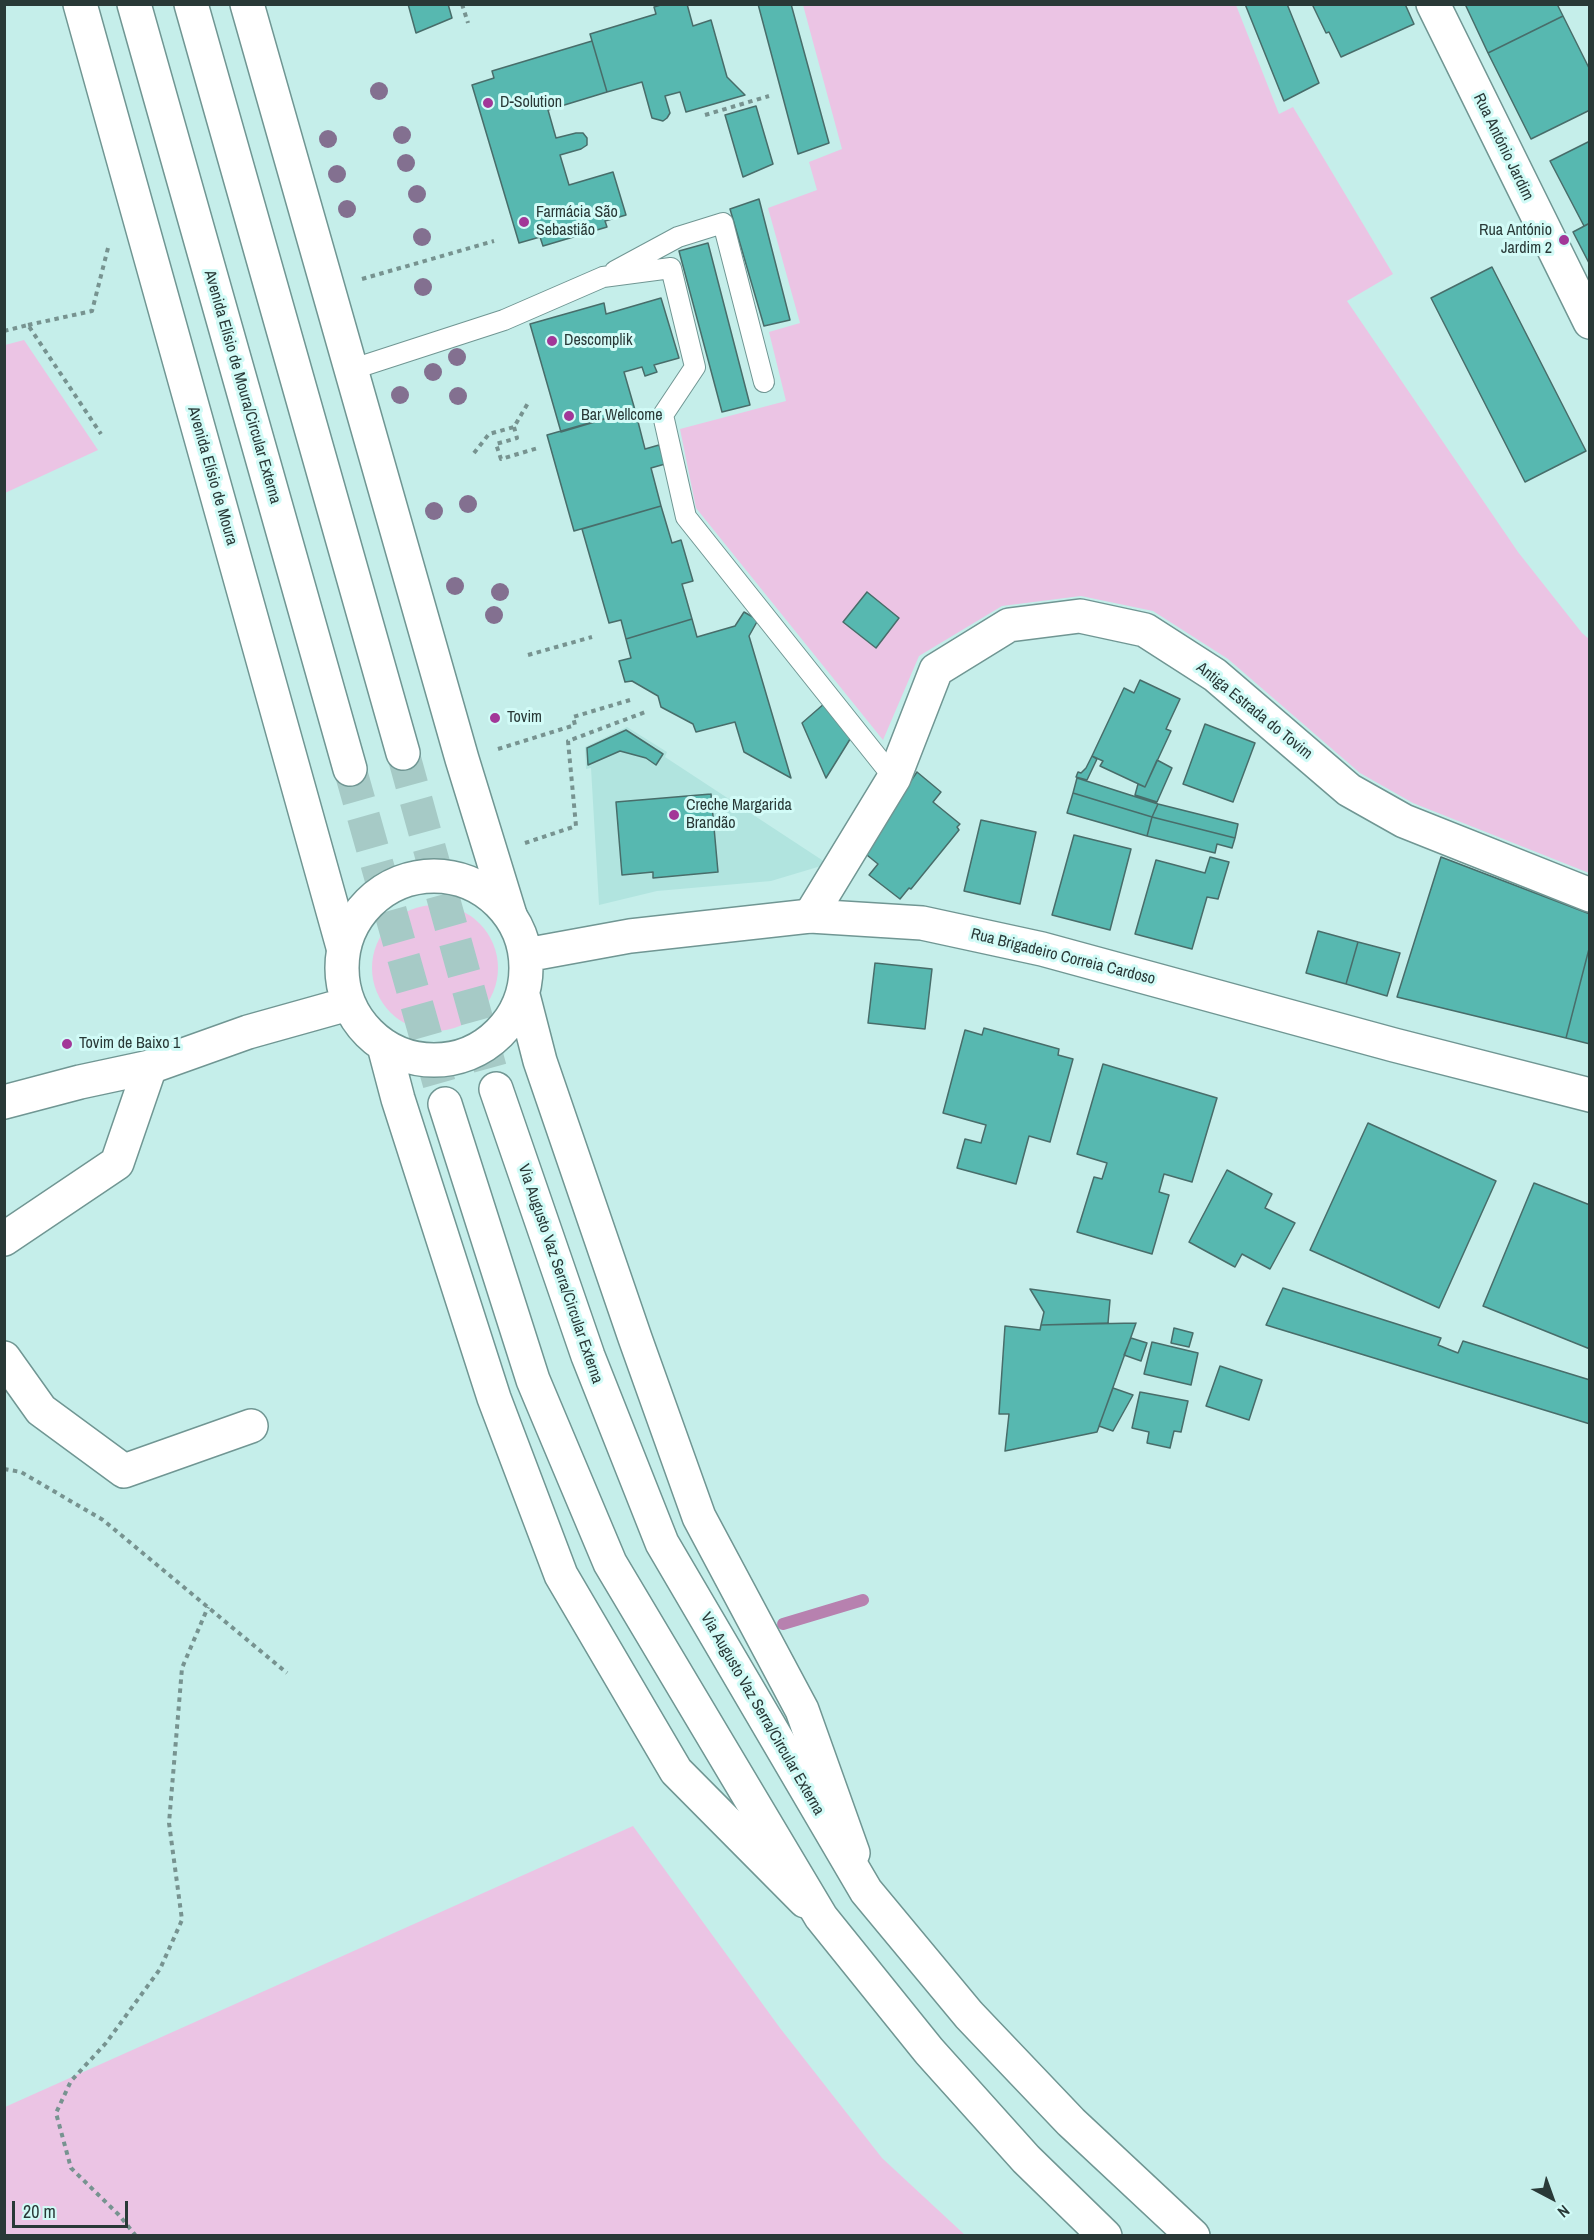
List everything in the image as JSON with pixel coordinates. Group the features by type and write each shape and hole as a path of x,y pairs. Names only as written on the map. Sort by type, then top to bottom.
{"main road":[{"name":"Avenida Elísio de Moura","path":"80,4 305,811 327,882 343,947"},
{"name":"Avenida Elísio de Moura/Circular Externa","path":"134,4 350,769"},
{"path":"191,4 403,753"},
{"path":"247,4 462,759 510,915 526,955 523,995 548,1083 699,1517 802,1710 866,1891"},
{"name":"Rua António Jardim","path":"1433,4 1590,322"},
{"name":"Antiga Estrada do Tovim","path":"810,916 894,778 936,670 1009,625 1080,616 1145,630 1215,675 1349,790 1404,821 1590,895"},
{"path":"510,915 489,893 462,879 432,876 402,881 376,896 355,919 343,947 341,976 348,1004 362,1028 384,1047 410,1058 438,1061 466,1055 491,1041 510,1021 523,995"},
{"name":"Rua Brigadeiro Correia Cardoso","path":"526,955 630,936 810,916 922,923 1042,949 1394,1045 1590,1095"},
{"path":"4,1102 150,1067 248,1032 348,1004"},
{"path":"384,1047 398,1100 494,1398 561,1575 676,1771 821,1917 930,2050 1026,2159 1105,2235"},
{"path":"4,1239 117,1163 150,1067"},
{"name":"Via Augusto Vaz Serra/Circular Externa","path":"496,1089 588,1356 662,1543 866,1891 969,2015 1016,2065 1071,2122 1193,2235"},
{"path":"445,1104 533,1380 610,1563 821,1917"},
{"path":"7,1368 41,1410 124,1471 251,1426"}],"lane":[{"path":"350,370 504,320 603,277 678,237 723,223 764,382"},
{"path":"603,277 671,268 695,367 663,414 686,517 894,778"}],"path":[{"path":"462,4 468,23"},
{"path":"705,115 768,96"},
{"path":"328,289 494,241"},
{"path":"4,331 92,311 110,242"},
{"path":"28,326 100,434"},
{"path":"474,453 489,434 514,427 528,403"},
{"path":"514,427 517,438 496,444 501,459 538,448"},
{"path":"528,655 592,637"},
{"path":"462,759 576,725 573,717 630,700"},
{"path":"492,854 576,826 568,741 648,711"},
{"path":"4,1469 21,1473 104,1520 287,1673"},
{"path":"136,2235 71,2168 56,2113 71,2082 106,2043 160,1969 182,1920 169,1823 182,1668 208,1607"}],"shaded area":[{"path":"803,5 1236,5 1279,114 1293,107 1393,274 1347,301 1518,552 1589,639 1589,873 1413,803 1360,773 1228,659 1153,611 1081,596 1002,606 919,656 883,740 696,508 680,429 786,401 769,332 800,323 768,208 817,190 809,162 842,149"},
{"path":"24,340 98,450 5,493 5,345"},
{"name":"Creche Margarida Brandão","path":"627,727 667,752 665,757 825,862 821,866 771,881 657,891 599,905 591,768 586,769 585,747"},
{"path":"435,905 459,910 479,924 493,944 498,968 493,992 479,1012 459,1026 435,1031 411,1026 391,1012 377,992 372,968 377,944 391,924 411,910"},
{"path":"633,1826 780,2028 882,2158 965,2235 5,2235 5,2107"}],"building":[{"path":"408,4 448,4 452,18 416,33"},
{"path":"664,4 687,4 693,26 711,20 727,77 745,95 686,112 680,92 665,96 670,113 663,121 652,118 642,82 607,92 590,34 656,14 654,7"},
{"path":"758,4 791,4 829,143 798,154"},
{"path":"1245,4 1287,4 1319,83 1284,101"},
{"path":"1312,4 1405,4 1414,24 1341,57"},
{"path":"1465,4 1557,4 1563,16 1488,53"},
{"path":"1563,16 1590,70 1590,110 1531,139 1488,53"},
{"path":"592,41 607,92 548,110 556,138 583,133 587,138 587,145 581,149 560,155 569,185 613,172 626,215 605,221 607,227 543,246 540,237 519,243 472,85 494,78 492,71"},
{"path":"756,106 773,164 743,177 725,115"},
{"path":"1590,141 1590,223 1584,226 1550,161"},
{"path":"759,199 790,320 764,326 730,209"},
{"path":"1590,223 1590,265 1573,232"},
{"path":"708,243 750,405 722,412 679,251"},
{"path":"1492,267 1586,451 1525,482 1431,298"},
{"path":"661,298 679,358 654,365 657,372 645,376 642,367 624,372 635,410 561,432 530,324 604,303 606,314"},
{"path":"635,410 645,449 659,445 665,464 651,468 661,506 574,531 547,435"},
{"path":"661,506 672,543 681,540 693,581 682,584 692,619 626,639 621,620 609,623 582,529"},
{"path":"867,592 899,618 876,648 843,622"},
{"path":"744,612 758,620 749,636 791,778 744,752 735,722 696,732 693,724 661,707 658,696 632,681 625,682 619,661 631,658 626,639 692,619 697,637 735,626"},
{"path":"1140,680 1180,699 1166,729 1171,731 1145,787 1100,766 1103,761 1092,756 1124,688 1134,693"},
{"path":"825,703 852,736 826,778 802,723"},
{"path":"1205,724 1255,743 1233,802 1183,784"},
{"path":"626,730 663,754 656,765 646,758 620,751 588,765 587,748"},
{"path":"1092,756 1097,759 1087,780 1076,777 1078,772 1081,773 1086,768"},
{"path":"1157,760 1172,768 1157,802 1135,795 1138,784 1145,787"},
{"path":"917,772 941,792 933,802 960,824 957,827 959,830 911,889 909,888 900,899 869,875 878,864 862,851"},
{"path":"1077,778 1158,804 1152,817 1073,793"},
{"path":"1073,793 1152,817 1147,836 1067,813"},
{"path":"711,794 718,872 653,878 653,872 622,875 616,802"},
{"path":"1158,804 1238,824 1235,838 1152,817"},
{"path":"1152,817 1235,838 1232,848 1217,844 1215,853 1147,836"},
{"path":"981,820 1036,832 1020,904 964,891"},
{"path":"1074,835 1131,849 1110,930 1052,915"},
{"path":"1210,857 1229,862 1218,899 1207,897 1192,949 1135,934 1156,860 1205,873"},
{"path":"1441,857 1590,914 1590,945 1566,1038 1397,997"},
{"path":"1318,931 1358,942 1346,984 1306,973"},
{"path":"1358,942 1400,953 1387,996 1346,984"},
{"path":"1590,945 1590,1044 1566,1038"},
{"path":"875,963 932,969 925,1029 868,1023"},
{"path":"984,1028 1059,1049 1058,1055 1073,1059 1050,1142 1029,1136 1016,1184 957,1168 965,1139 981,1143 986,1125 943,1113 965,1030 982,1035"},
{"path":"1103,1064 1217,1098 1192,1182 1164,1174 1159,1192 1169,1195 1152,1254 1077,1232 1094,1177 1102,1179 1107,1163 1077,1154"},
{"path":"1368,1123 1496,1181 1439,1308 1310,1250"},
{"path":"1227,1170 1272,1194 1265,1208 1295,1223 1270,1269 1242,1254 1235,1267 1189,1242"},
{"path":"1534,1183 1590,1205 1590,1349 1483,1306"},
{"path":"1283,1288 1441,1338 1438,1345 1458,1353 1463,1341 1590,1380 1590,1424 1266,1325"},
{"path":"1030,1289 1110,1300 1108,1323 1041,1325 1044,1312"},
{"path":"1136,1323 1097,1432 1005,1451 1009,1414 999,1414 1005,1326 1040,1330 1041,1325"},
{"path":"1174,1328 1193,1333 1189,1347 1171,1343"},
{"path":"1131,1338 1147,1343 1141,1361 1124,1355"},
{"path":"1152,1342 1198,1353 1191,1385 1144,1374"},
{"path":"1220,1366 1262,1380 1249,1420 1206,1406"},
{"path":"1113,1388 1133,1395 1113,1431 1099,1426"},
{"path":"1140,1392 1188,1401 1181,1432 1174,1431 1170,1448 1147,1443 1149,1432 1132,1428"}],"waterway":[{"path":"783,1624 863,1600"}],"tunnel":[{"path":"403,753 496,1089"},
{"path":"350,769 445,1104"}],"place":[{"name":"D-Solution","path":"488,103"},
{"name":"Farmácia São Sebastião","path":"524,222"},
{"name":"Rua António Jardim 2","path":"1564,240"},
{"name":"Descomplik","path":"552,341"},
{"name":"Bar Wellcome","path":"569,416"},
{"name":"Tovim","path":"495,718"},
{"name":"Creche Margarida Brandão","path":"674,815"},
{"name":"Tovim de Baixo 1","path":"67,1044"}]}
